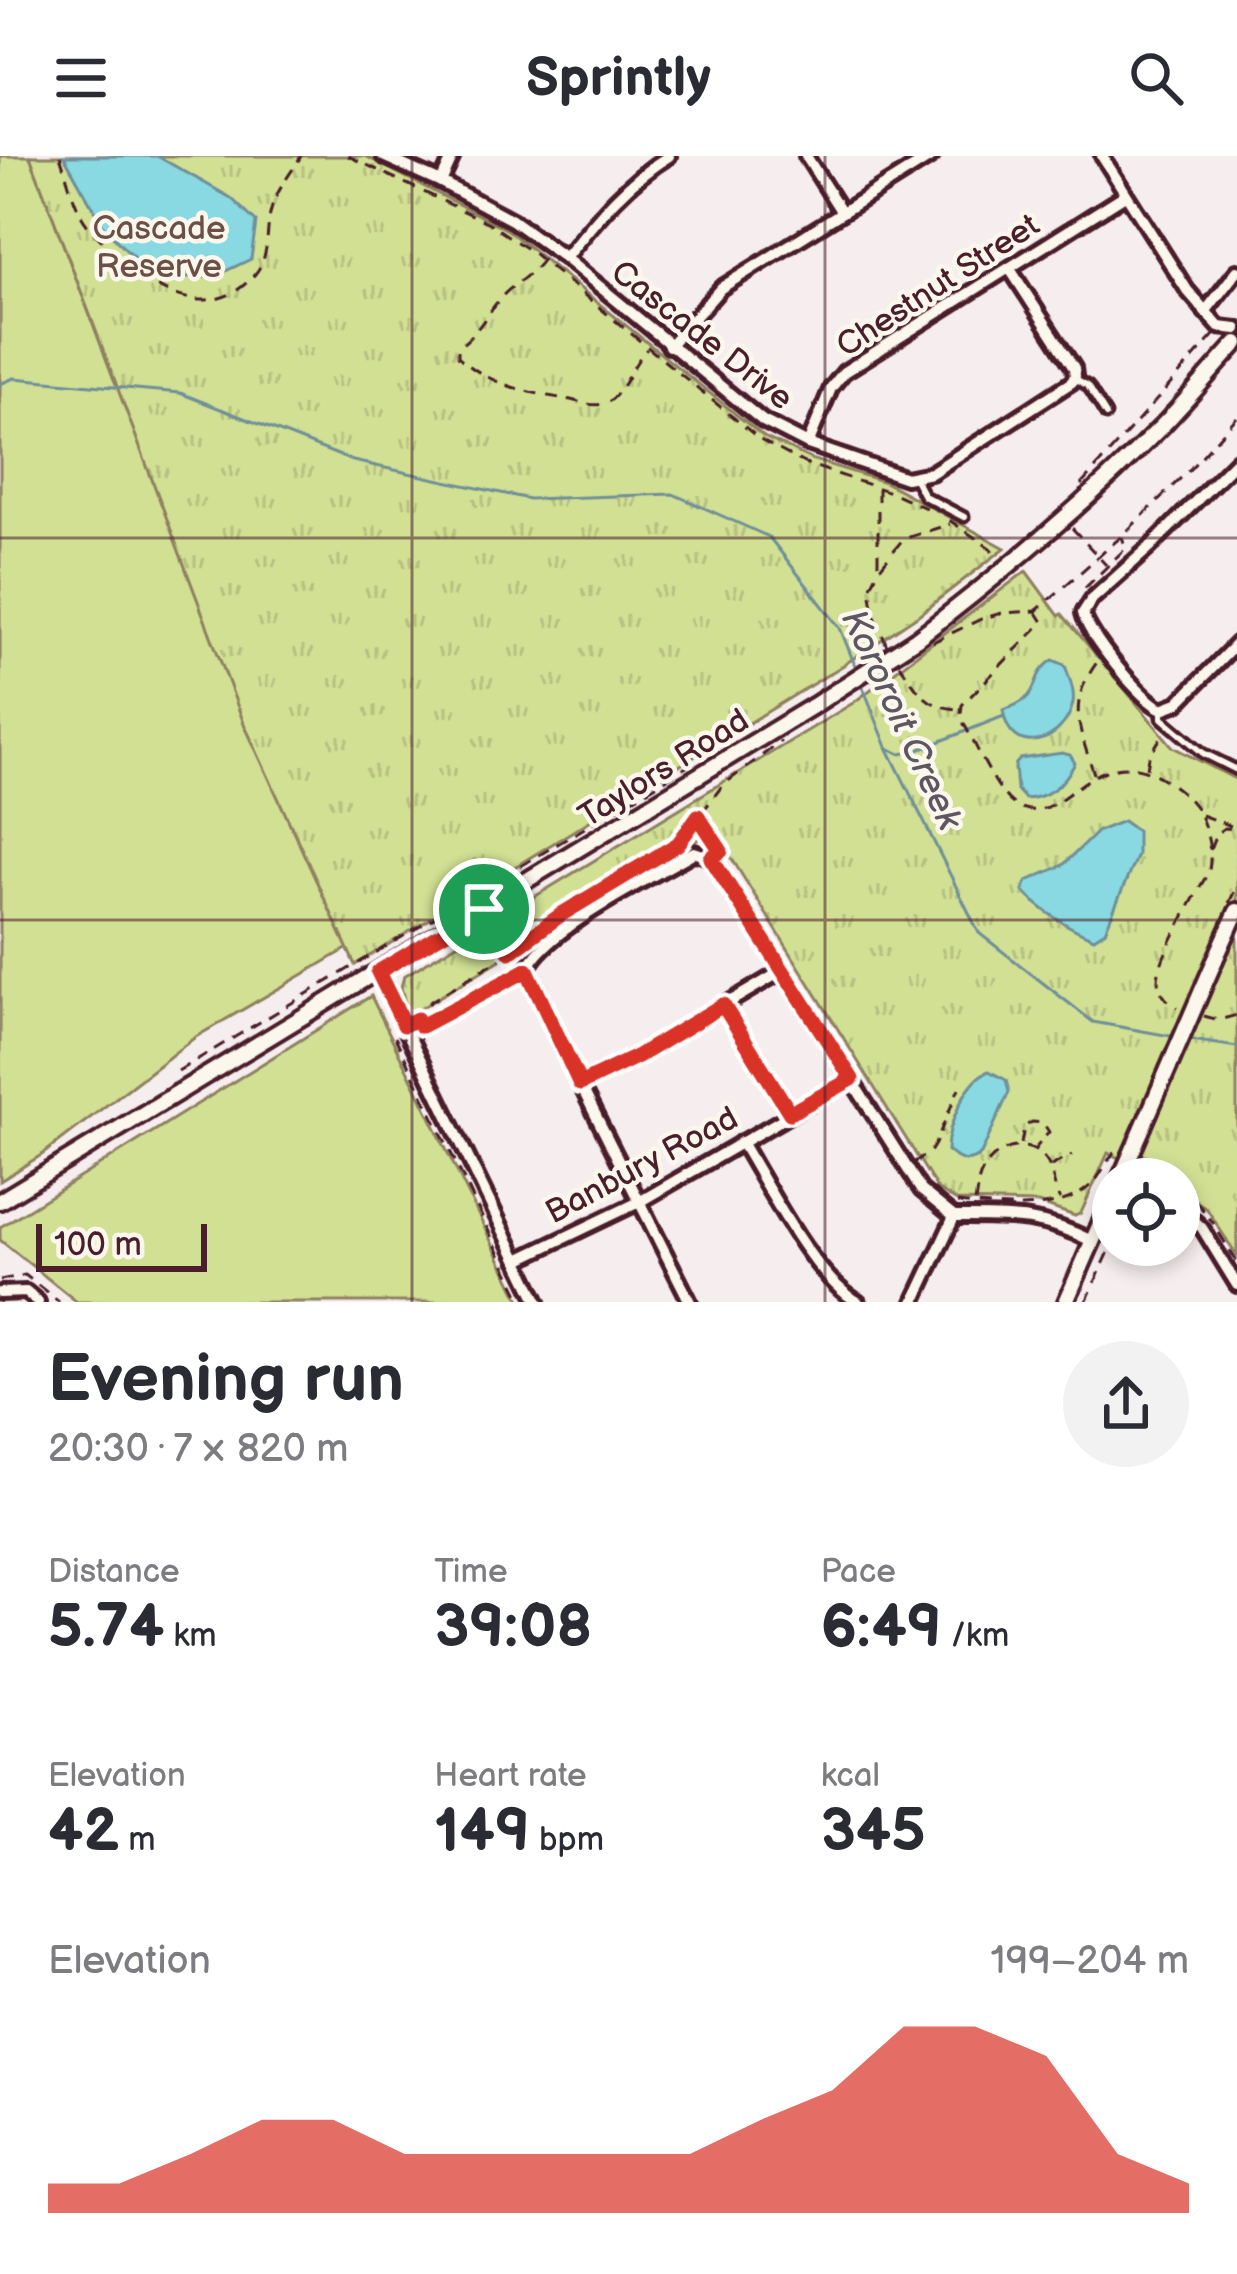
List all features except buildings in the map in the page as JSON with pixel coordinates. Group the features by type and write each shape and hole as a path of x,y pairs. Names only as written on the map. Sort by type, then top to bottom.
{"street":[{"name":"Cascade Drive","path":"383,156 512,220 763,421 808,444 914,477"},
{"path":"441,182 453,156"},
{"path":"565,258 632,181 669,156"},
{"path":"806,156 841,211"},
{"path":"670,346 722,287 932,156"},
{"path":"1102,156 1187,290 1232,349"},
{"name":"Chestnut Street","path":"808,444 831,388 844,372 1125,195"},
{"path":"914,477 944,465 1065,389 1074,378 1074,368 1010,269"},
{"path":"1204,312 1237,271"},
{"path":"1219,327 1237,329"},
{"name":"Taylors Road","path":"0,1202 923,642 1064,519 1165,423 1232,349"},
{"path":"1237,460 1083,613 1106,650 1148,701 1162,709 1178,703 1237,643"},
{"path":"690,1302 527,970 531,960 568,927 694,852 711,858 921,1190 954,1217 1027,1217 1061,1225 1092,1241 1066,1302"},
{"path":"1130,1158 1237,911"},
{"path":"580,1084 638,1056 782,970"},
{"path":"378,972 538,1302"},
{"path":"723,1005 790,1113"},
{"name":"Banbury Road","path":"518,1260 639,1202 852,1079"},
{"path":"741,1142 821,1270 842,1293 858,1302"},
{"path":"914,1302 954,1217"},
{"path":"1200,1226 1237,1285"},
{"path":"0,1293 26,1292 38,1302"}],"lane":[{"path":"1074,378 1088,386 1106,415"},
{"path":"914,477 924,496 964,517"},
{"path":"1162,709 1162,718 1184,739 1237,770"},
{"path":"439,1015 527,970"}],"path":[{"path":"60,156 80,214 116,255 151,284 202,300 234,294 260,268 274,201 301,156"},
{"path":"542,260 503,295 478,331 458,347 458,356 466,364 524,391 600,405 614,399 649,347"},
{"path":"1079,487 1219,327"},
{"path":"923,642 1002,613 1036,610 1122,536 1237,417"},
{"path":"878,487 878,570"},
{"path":"1064,519 1107,566"},
{"path":"885,645 871,588 878,570 903,539 954,524"},
{"path":"1092,599 1085,587 1126,548 1122,536"},
{"path":"961,709 1043,622 1036,610"},
{"path":"1094,774 1079,728 1080,687 1106,650"},
{"path":"898,663 934,706 961,709"},
{"path":"961,709 964,724 1003,794 1023,809 1045,809 1094,774 1119,766 1146,770 1188,797 1208,837 1209,870 1158,980 1162,995 1173,1007 1188,1011"},
{"path":"523,1302 395,1036 431,1000 678,844 722,786 785,738"},
{"path":"178,1071 710,753"},
{"path":"1199,815 1236,828"},
{"path":"698,816 721,851 711,858"},
{"path":"1208,857 1216,834 1236,828"},
{"path":"484,909 510,952"},
{"path":"417,1019 421,1026 439,1015"},
{"path":"1204,1016 1219,1020 1237,1015"},
{"path":"907,1167 930,1152 959,1088"},
{"path":"1021,1146 1024,1127 1043,1123 1049,1132 1034,1150"},
{"path":"955,1203 1033,1206 1060,1202 1095,1182 1115,1148 1127,1140"},
{"path":"975,1202 982,1171 989,1162 1021,1146 1034,1150 1049,1167 1060,1202"},
{"path":"1144,1149 1146,1158"},
{"path":"1049,1167 1072,1155"},
{"path":"1086,1302 1102,1266"}],"green space":[{"path":"0,156 30,156 113,377 369,936 194,1038 43,1154 0,1181"},
{"name":"Cascade Reserve","path":"30,156 365,156 508,230 764,437 811,459 885,482 1005,548 842,666 355,965 245,726"},
{"path":"1026,571 1173,747 1237,780 1237,1256 1200,1204 1200,1158 1119,1158 1108,1153 1106,1158 1092,1158 1092,1189 1075,1216 1038,1203 957,1201 938,1190 714,830 408,1016 401,987 404,976 853,703"},
{"path":"371,996 521,1302 77,1302 0,1240 0,1227"}],"water":[{"path":"64,156 157,156 231,198 256,222 251,259 213,277 153,277 105,229"},
{"path":"1053,660 1065,665 1073,703 1060,728 1038,741 1026,741 1008,726 1003,710 1031,693"},
{"path":"1062,753 1075,763 1066,777 1048,793 1025,799 1017,790 1015,765 1020,759"},
{"path":"1123,821 1137,831 1137,855 1105,931 1094,938 1075,929 1023,891 1027,881 1063,865 1098,831"},
{"path":"989,1071 1006,1080 1009,1092 981,1154 968,1161 960,1159 947,1151 954,1117 973,1083"}],"waterway":[{"name":"Kororoit Creek","path":"0,384 14,378 180,393 353,461 529,499 673,494 769,537 840,628 858,673"},
{"name":"Kororoit Creek","path":"861,682 887,747 979,933 1093,1022 1176,1037"},
{"path":"888,748 901,754 916,751 1004,716"},
{"name":"Kororoit Creek","path":"1185,1039 1237,1047"}],"route":[{"path":"698,816 721,851 711,858 852,1079 790,1113 723,1005 580,1084 527,970 421,1026 417,1019 404,1025 378,972 484,909 510,952 562,914 678,844 698,816"}]}
